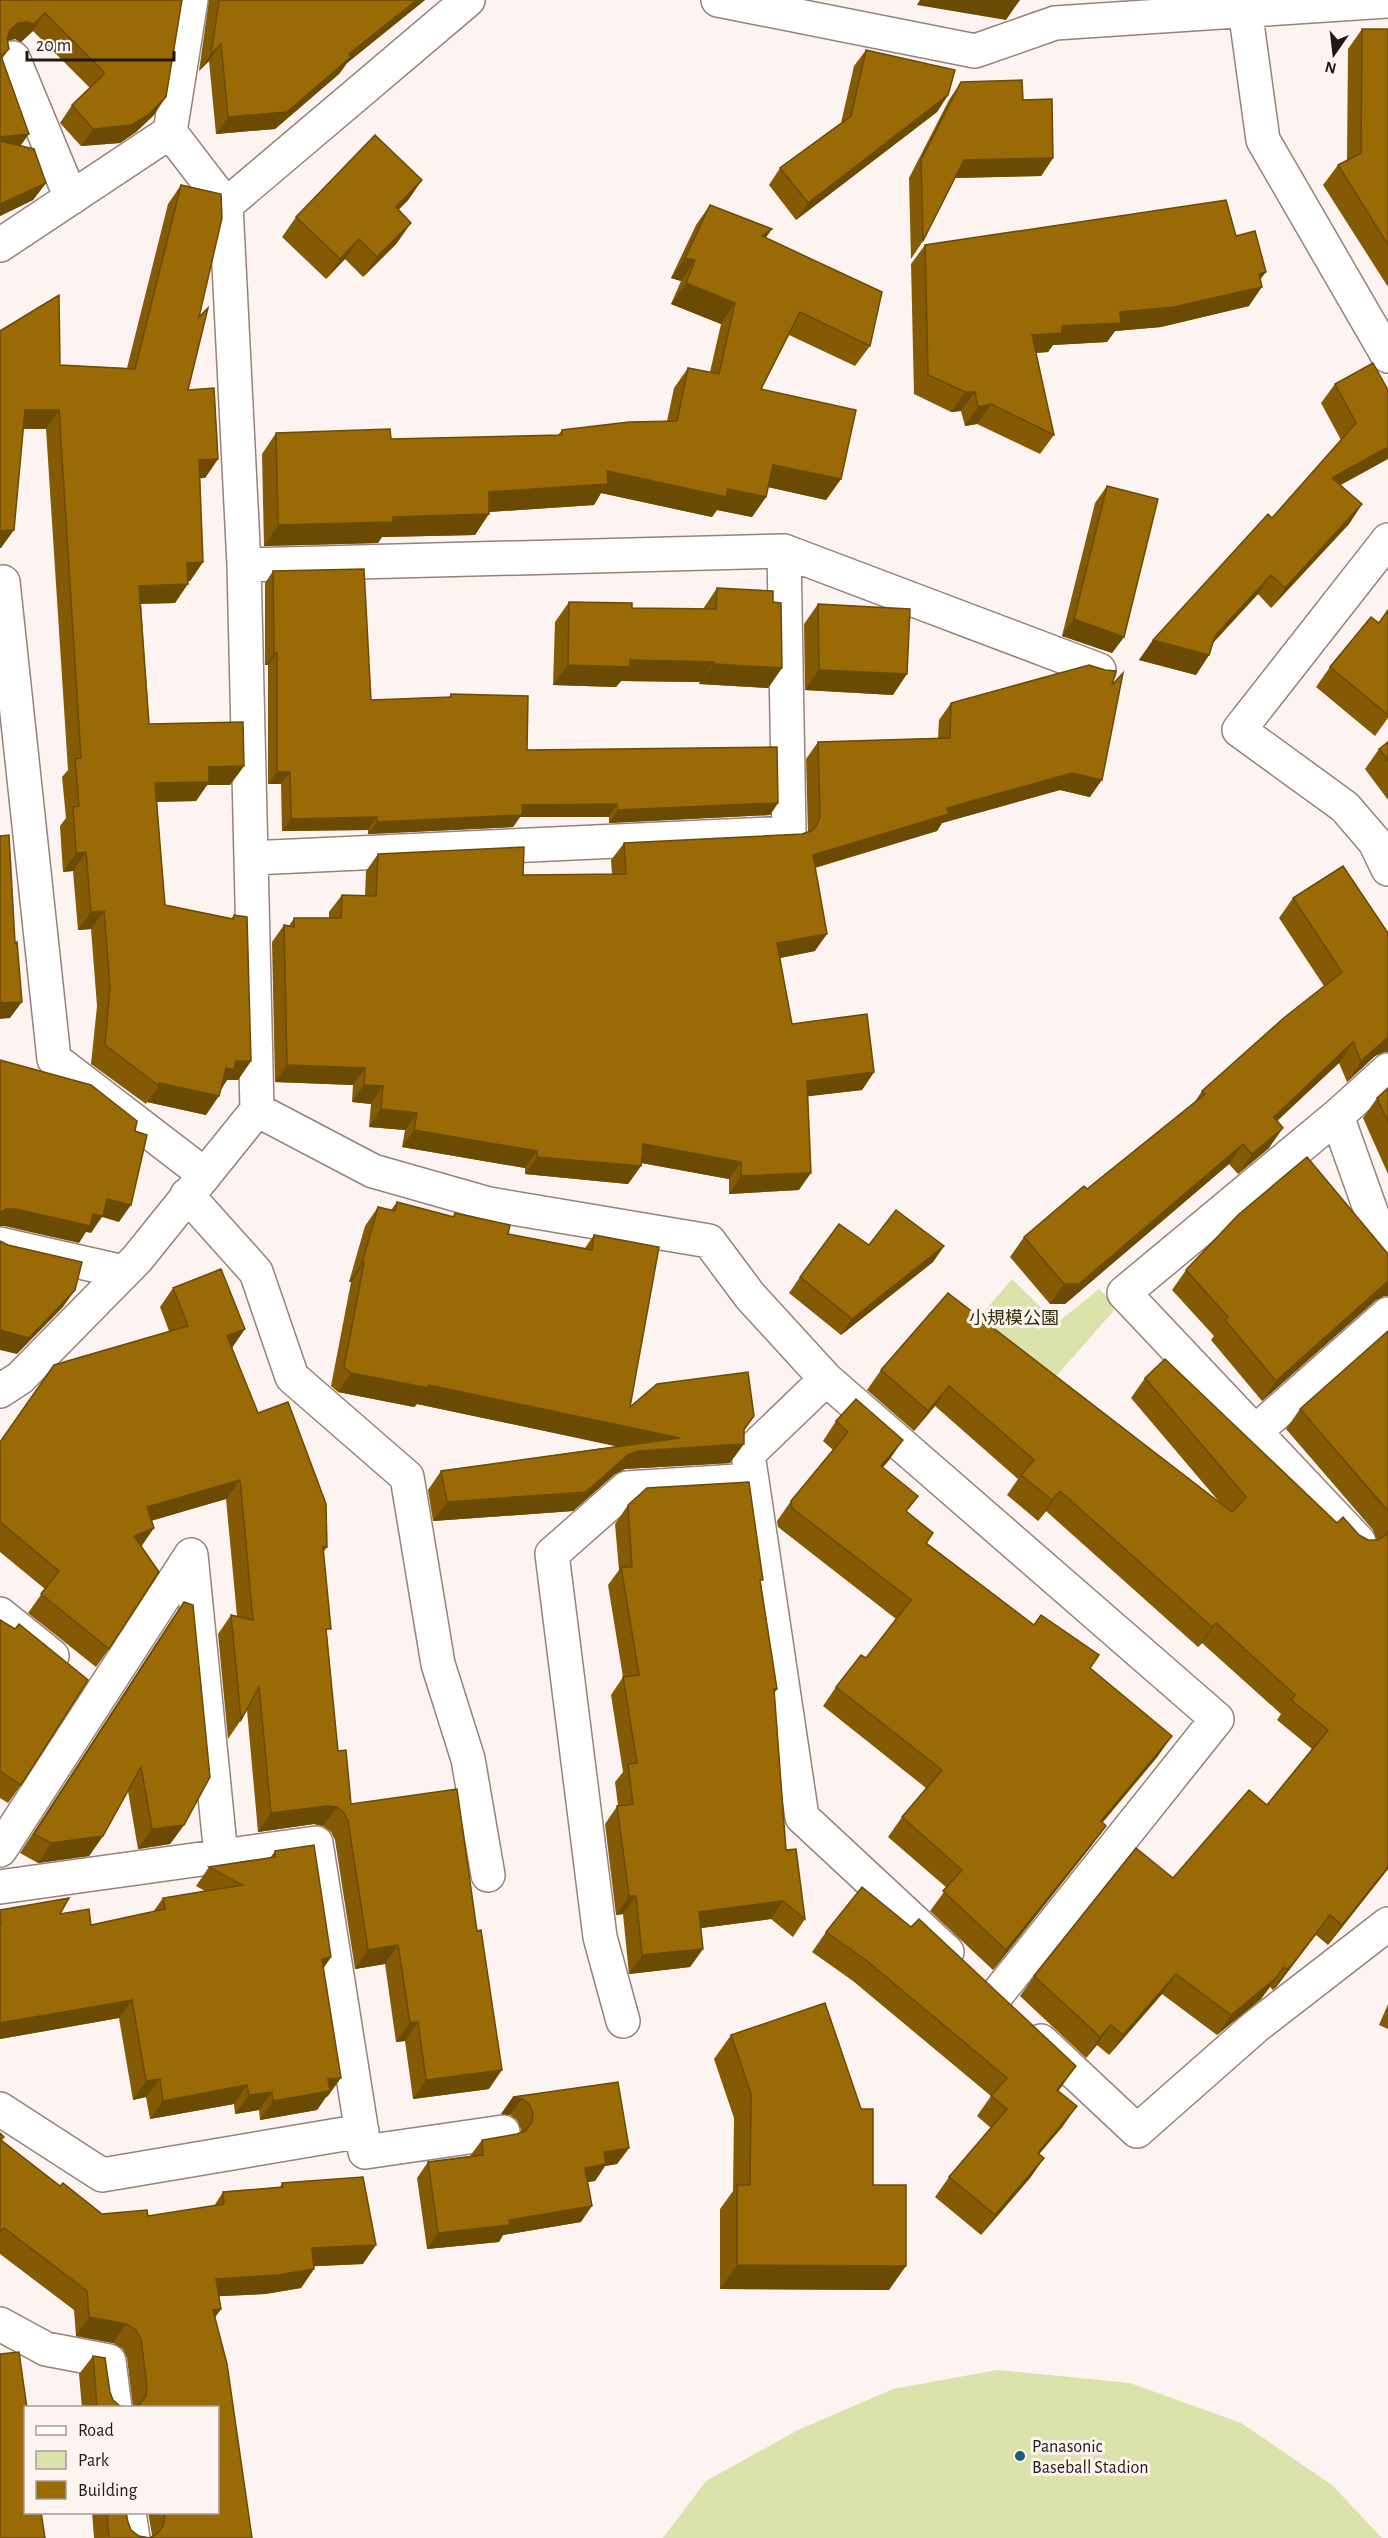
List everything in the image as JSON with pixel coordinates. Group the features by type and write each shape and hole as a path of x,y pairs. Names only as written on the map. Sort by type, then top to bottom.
{"street":[{"path":"0,1391 20,1378 137,1259 257,1110 244,565 226,205 170,132 190,0"},
{"path":"226,205 468,0"},
{"path":"718,0 975,51 1051,11 1245,9 1388,1"},
{"path":"1245,9 1263,140 1388,356"},
{"path":"13,58 71,198"},
{"path":"0,245 170,132"},
{"path":"1388,540 1239,730 1345,807 1375,842 1388,869"},
{"path":"244,565 784,551 1099,670"},
{"path":"251,858 789,833 784,551"},
{"path":"0,583 3,582 5,594 54,1059 196,1184 256,1272 292,1377 407,1477 438,1664 468,1759 488,1875"},
{"path":"1359,1542 1124,1293 1337,1116 1388,1070"},
{"path":"257,1110 373,1171 489,1204 709,1241 750,1296 826,1379 1217,1719 995,1997"},
{"path":"1337,1116 1388,1260"},
{"path":"0,1244 124,1272"},
{"path":"1255,1432 1388,1314"},
{"path":"826,1379 748,1454 802,1817 1137,2132 1255,2027 1388,1924"},
{"path":"623,2021 600,1937 552,1554 627,1488 752,1480"},
{"path":"0,1850 191,1555 221,1856"},
{"path":"0,1614 100,1695"},
{"path":"0,1887 316,1843 365,2152 503,2132"},
{"path":"0,2109 102,2175 362,2131"},
{"path":"0,2324 46,2349 109,2361 115,2406"},
{"path":"129,2514 133,2538"}],"green space":[{"name":"小規模公園","path":"1012,1279 1057,1323 1099,1289 1117,1307 1051,1382 976,1321"},
{"name":"Panasonic Baseball Stadion","path":"997,2370 1130,2383 1241,2423 1332,2485 1382,2538 663,2538 706,2481 798,2430 893,2389"}],"building":[{"path":"0,0 182,0 166,97 148,115 132,125 93,129 72,105 104,74 103,71 45,13 34,24 18,23 10,30 7,39 9,49 1,56 29,134 0,137"},
{"path":"219,0 417,0 349,54 351,57 287,112 228,117 221,44 211,54"},
{"path":"1362,29 1388,29 1388,245 1338,165 1361,153"},
{"path":"866,50 955,70 948,95 808,203 780,168 851,116"},
{"path":"1022,80 1023,100 1052,99 1053,158 964,160 923,241 921,160 961,82"},
{"path":"375,135 422,180 396,207 411,223 377,257 359,239 340,259 296,217"},
{"path":"0,141 34,149 46,183 0,204"},
{"path":"181,185 221,194 222,218 199,317 208,308 188,390 214,388 218,459 199,460 203,562 187,563 188,584 139,586 149,724 243,722 244,766 209,767 209,782 155,783 165,905 233,919 234,915 247,917 251,1061 236,1061 234,1070 226,1068 219,1096 159,1083 159,1086 105,1045 110,988 104,911 91,912 86,852 76,853 73,807 79,806 75,759 81,758 59,410 25,410 14,530 0,531 0,331 59,295 60,365 135,369"},
{"path":"1226,200 1236,236 1255,231 1266,272 1259,274 1262,287 1174,307 1120,312 1121,323 1062,326 1062,333 1032,335 1054,435 991,404 978,407 975,392 965,392 928,375 925,245"},
{"path":"710,205 772,229 762,236 882,292 870,346 800,312 761,389 856,410 841,479 773,465 766,497 728,489 726,497 607,471 608,484 489,492 489,514 393,517 393,522 278,525 276,433 390,429 391,439 562,435 562,430 629,422 677,421 688,368 719,374 735,303 686,283 695,260 685,258"},
{"path":"1373,363 1388,390 1388,447 1332,478 1362,504 1285,588 1271,575 1215,636 1209,655 1153,640 1268,514 1272,518 1356,423 1335,384"},
{"path":"1107,486 1158,499 1124,637 1074,619"},
{"path":"364,569 371,700 451,697 451,694 528,696 527,750 777,747 778,803 618,810 617,804 522,805 522,815 377,822 377,817 291,819 290,772 277,772 277,653 274,653 273,571"},
{"path":"717,588 773,591 773,602 781,603 782,668 714,664 714,662 630,660 630,667 568,665 569,602 632,603 632,608 716,609"},
{"path":"818,604 910,609 907,674 819,670"},
{"path":"1388,610 1388,715 1330,667 1371,617 1379,623"},
{"path":"1089,665 1116,671 1112,685 1123,673 1102,780 1072,773 947,808 949,814 813,855 827,934 777,943 792,1024 867,1014 874,1072 807,1081 811,1173 741,1176 741,1162 643,1144 641,1166 537,1157 537,1151 414,1130 417,1113 381,1109 383,1086 364,1085 365,1068 287,1065 284,925 294,927 294,918 341,918 342,895 376,896 378,854 524,847 523,875 626,874 624,843 802,834 811,831 817,825 820,816 818,742 950,738 951,703"},
{"path":"1388,742 1388,760 1379,749"},
{"path":"9,835 15,943 17,942 22,1002 0,1003 0,836"},
{"path":"1343,866 1388,933 1388,1037 1361,1061 1353,1042 1274,1117 1283,1128 1252,1154 1243,1144 1079,1284 1064,1284 1024,1237 1084,1186 1087,1189 1205,1094 1202,1091 1285,1017 1342,972 1293,898"},
{"path":"0,1060 91,1085 137,1121 135,1131 147,1135 131,1205 107,1199 103,1216 93,1214 90,1226 16,1209 6,1209 0,1213"},
{"path":"1388,1088 1388,1122 1377,1098"},
{"path":"1307,1157 1388,1254 1388,1281 1276,1381 1225,1320 1228,1317 1186,1270 1238,1215"},
{"path":"397,1202 454,1217 455,1213 510,1225 508,1234 592,1250 594,1235 659,1247 630,1407 657,1384 748,1372 754,1416 744,1429 744,1444 638,1451 628,1455 586,1492 447,1502 441,1471 680,1438 428,1385 428,1388 351,1373 344,1367 364,1263 362,1263 378,1207 395,1211"},
{"path":"896,1210 944,1246 852,1319 800,1277 839,1224 869,1245"},
{"path":"0,1241 8,1245 82,1262 75,1290 29,1338 0,1330"},
{"path":"221,1269 245,1329 227,1336 258,1413 288,1402 326,1504 327,1547 323,1547 331,1629 326,1629 338,1751 346,1750 351,1804 457,1789 477,1931 481,1930 502,2070 426,2080 418,2022 410,2023 398,1945 368,1950 348,1821 344,1813 337,1807 327,1806 271,1813 259,1687 241,1720 231,1615 253,1620 240,1480 147,1507 154,1528 134,1536 159,1572 109,1649 41,1594 59,1571 0,1522 0,1442 54,1365 188,1326 173,1288"},
{"path":"948,1293 1232,1512 1246,1497 1145,1378 1165,1359 1337,1523 1343,1517 1359,1535 1368,1540 1378,1540 1388,1532 1388,1867 1342,1925 1330,1915 1291,1966 1287,1969 1284,1967 1275,1979 1231,2015 1176,1974 1123,2035 1111,2025 1100,2037 1034,1976 1136,1848 1173,1878 1249,1790 1267,1805 1328,1730 1291,1700 1295,1695 1216,1623 1212,1627 1060,1491 1052,1500 1021,1475 1034,1460 949,1386 928,1411 881,1370"},
{"path":"1388,1331 1388,1511 1300,1409"},
{"path":"856,1399 903,1440 881,1466 918,1496 906,1511 933,1533 926,1543 1034,1625 1041,1615 1099,1655 1090,1668 1172,1736 1101,1821 1106,1826 1006,1950 943,1891 962,1870 902,1817 942,1770 836,1687 861,1655 866,1658 911,1600 792,1508 791,1501 848,1432 836,1421"},
{"path":"749,1482 763,1580 760,1580 777,1689 774,1689 786,1850 796,1849 805,1919 783,1901 699,1912 703,1949 642,1955 636,1896 629,1896 617,1806 633,1804 628,1764 637,1763 623,1677 639,1675 621,1567 632,1567 628,1505 647,1488"},
{"path":"184,1602 193,1605 210,1777 184,1825 152,1829 141,1767 103,1836 51,1843 34,1834"},
{"path":"0,1620 15,1629 19,1624 88,1680 21,1785 0,1771"},
{"path":"314,1845 331,1957 322,1959 341,2078 328,2079 330,2091 273,2101 272,2092 249,2095 247,2085 163,2101 160,2079 146,2081 132,2000 0,2023 0,1910 69,1898 60,1914 89,1909 91,1925 165,1909 163,1898 242,1885 209,1867 275,1857 275,1851"},
{"path":"862,1887 911,1927 919,1919 1076,2066 1057,2090 1077,2106 1038,2153 1044,2158 995,2215 949,2177 1007,2109 991,2096 1007,2078 867,1961 826,1932"},
{"path":"825,2003 861,2109 873,2109 873,2185 906,2185 906,2266 737,2265 737,2185 750,2185 751,2094 731,2035"},
{"path":"618,2082 629,2148 604,2152 606,2164 585,2168 592,2206 509,2220 510,2225 438,2233 428,2162 483,2155 482,2140 525,2131 532,2122 533,2113 529,2104 513,2097"},
{"path":"0,2133 4,2137 1,2140 60,2186 63,2183 102,2214 147,2210 148,2216 224,2204 223,2192 283,2187 282,2183 363,2177 376,2245 312,2248 314,2269 278,2275 216,2279 221,2309 213,2310 227,2364 252,2538 150,2538 163,2526 164,2514 219,2514 219,2406 136,2406 146,2396 147,2387 141,2339 136,2330 126,2324 89,2317 87,2291 4,2228 0,2230"},
{"path":"19,2352 27,2406 24,2406 24,2514 41,2514 45,2538 0,2538 0,2354"},
{"path":"93,2356 105,2358 110,2392 113,2400 120,2406 97,2406"},
{"path":"107,2514 126,2514 131,2530 139,2536 150,2538 109,2538"}],"place":[{"name":"Panasonic Baseball Stadion","path":"1020,2456"}]}
